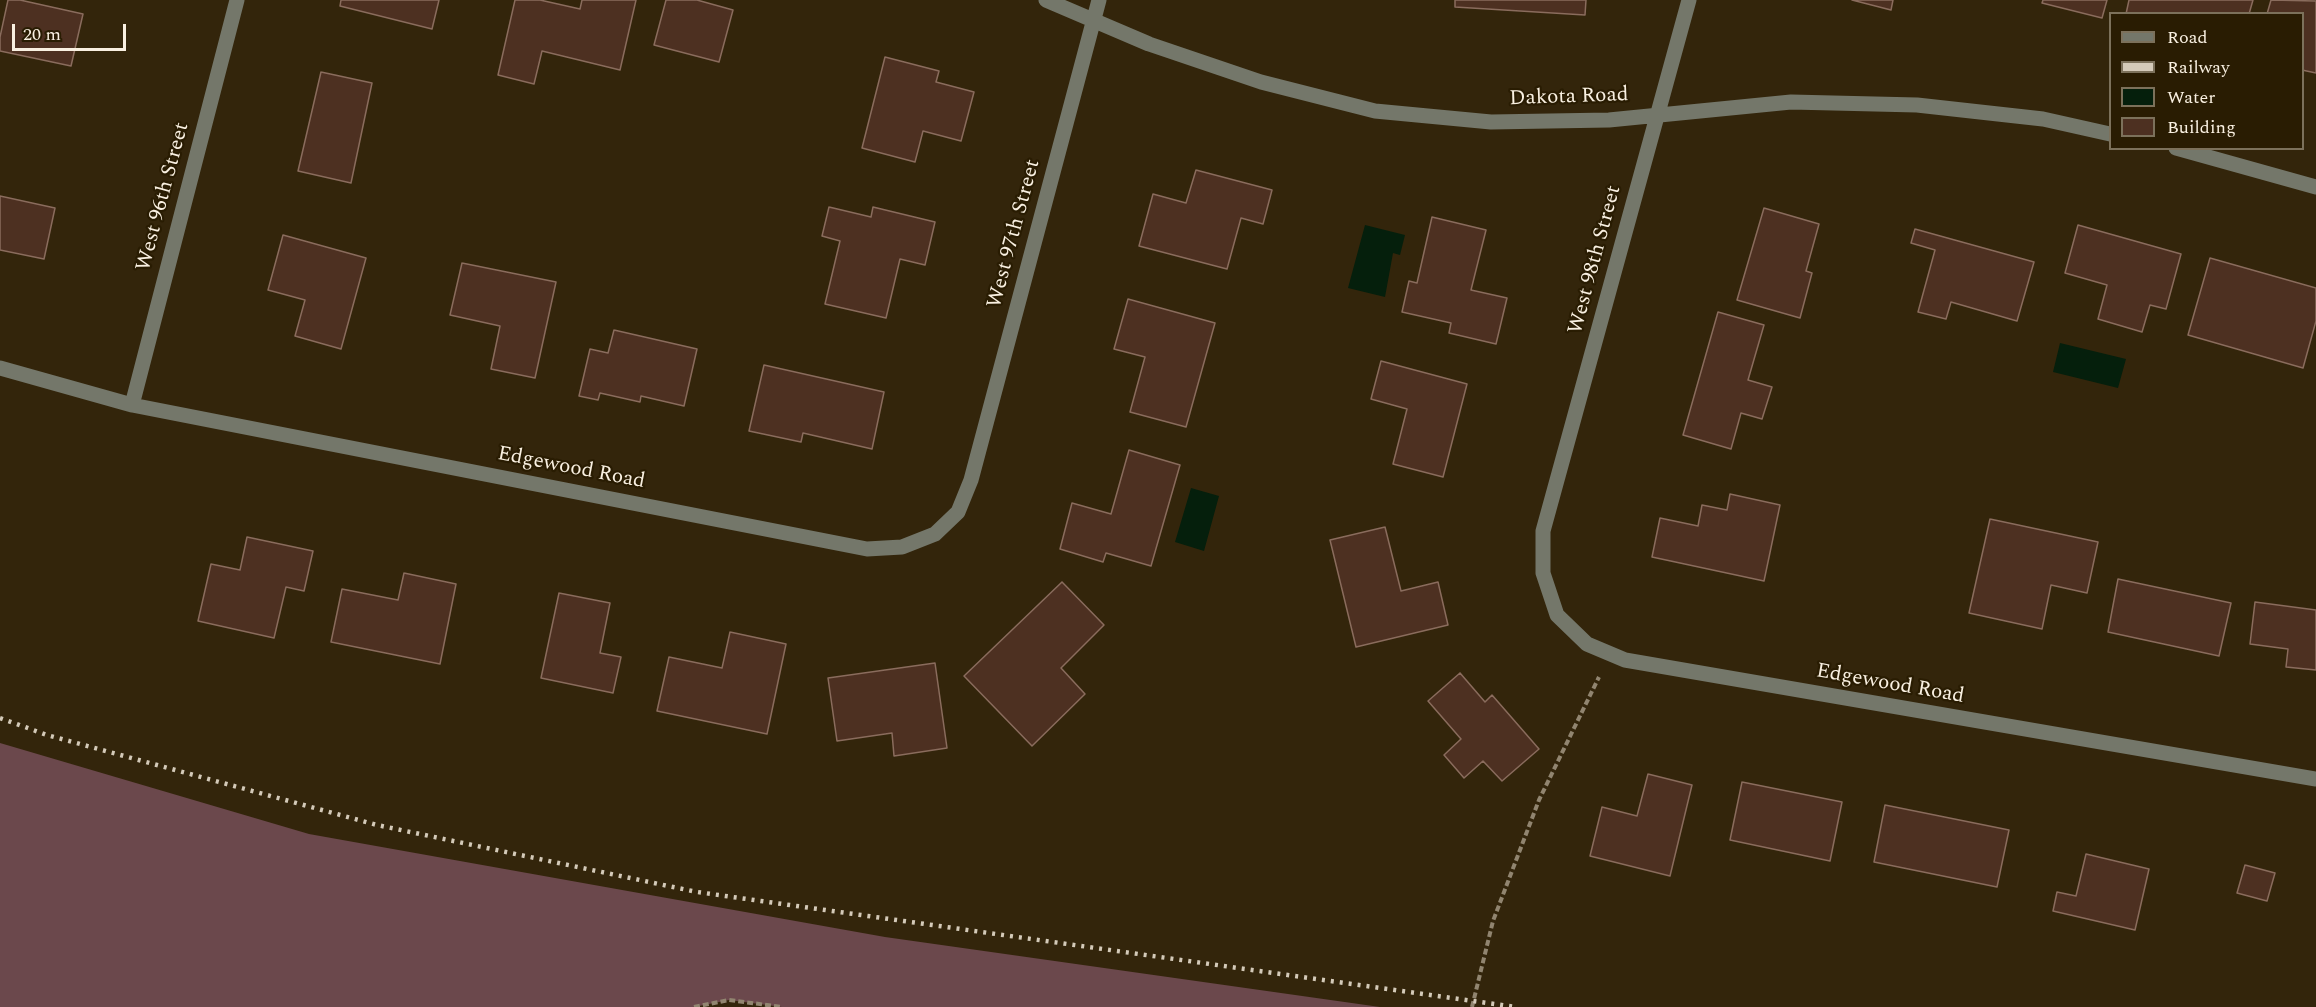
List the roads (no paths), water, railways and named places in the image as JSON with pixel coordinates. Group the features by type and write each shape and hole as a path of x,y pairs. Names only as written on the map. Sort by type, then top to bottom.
{"street":[{"name":"West 96th Street","path":"132,405 237,0"},
{"name":"Dakota Road","path":"1046,0 1149,44 1260,82 1375,111 1491,122 1609,120 1791,102 1917,105 2043,119 2109,134"},
{"name":"West 97th Street","path":"971,480 1100,0"},
{"name":"West 98th Street","path":"1543,531 1689,0"},
{"path":"2183,150 2316,187"},
{"path":"0,368 132,405"},
{"name":"Edgewood Road","path":"132,405 867,549 902,547 935,534 958,512 971,480"},
{"name":"Edgewood Road","path":"1543,531 1543,573 1557,615 1587,644 1636,662 2316,779"}],"water":[{"path":"1365,225 1405,235 1400,255 1393,253 1385,297 1348,288"},
{"path":"2060,343 2126,359 2118,388 2053,372"},
{"path":"1191,488 1219,496 1204,551 1175,542"}],"railway":[{"path":"0,718 47,735 377,825 697,892 1516,1007"}]}
